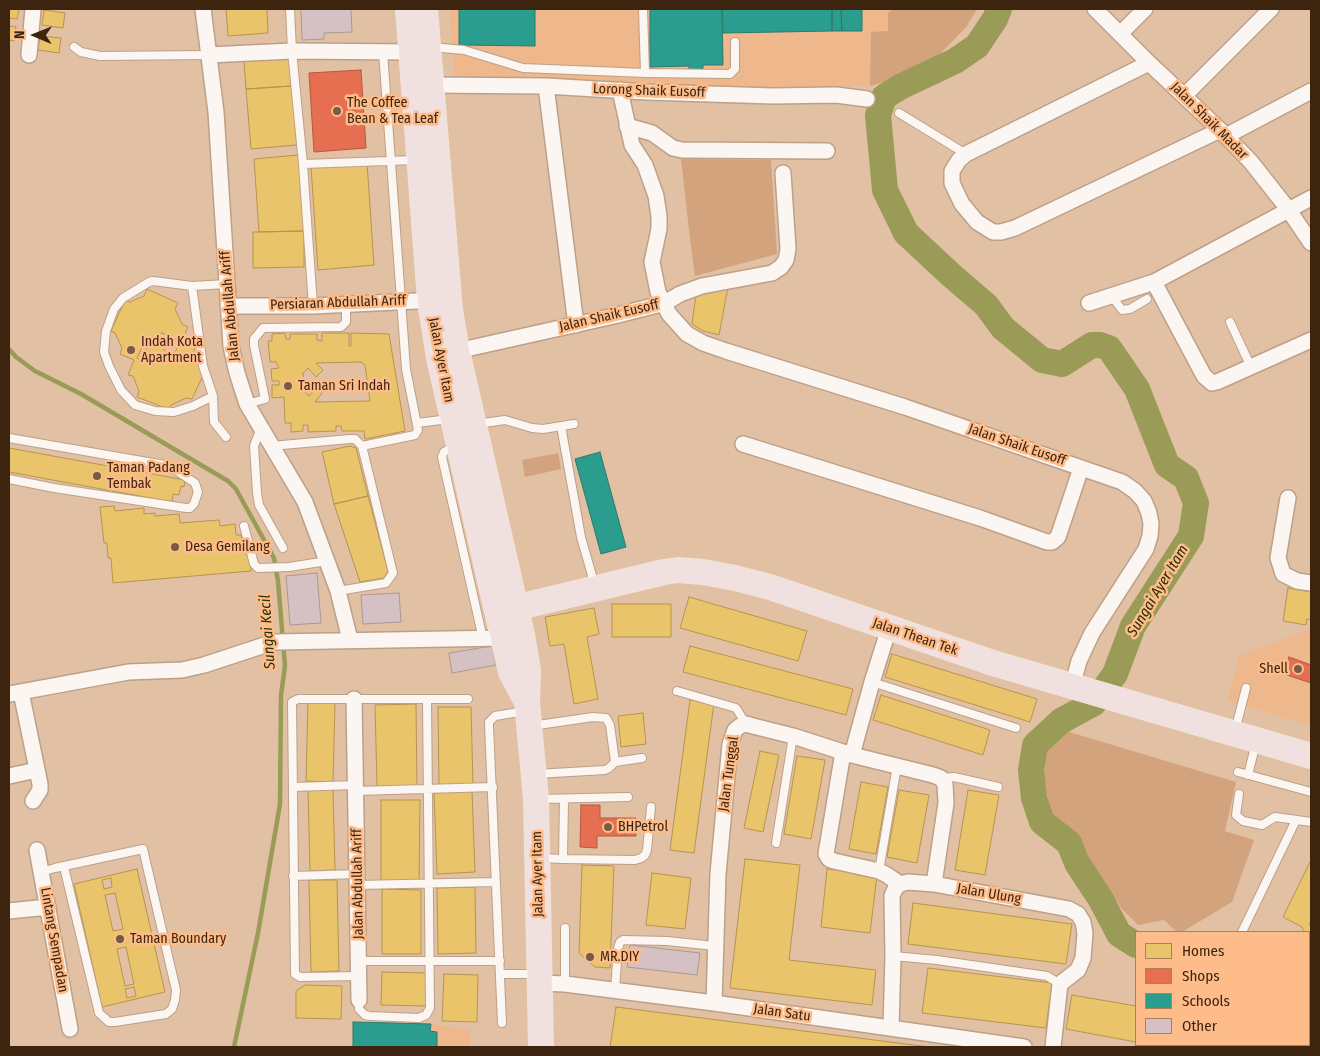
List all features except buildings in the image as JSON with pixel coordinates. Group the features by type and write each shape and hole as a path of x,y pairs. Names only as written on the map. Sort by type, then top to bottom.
{"main road":[{"name":"Jalan Ayer Itam","path":"408,9 430,85 439,300 439,358 463,422 507,610 528,670 528,713 536,799 541,1047"},
{"name":"Jalan Ayer Itam","path":"425,9 420,49 420,160 439,300 457,351 463,422 459,444 459,489 481,584 507,610"},
{"name":"Jalan Thean Tek","path":"507,610 664,572 678,570 703,572 770,587 993,663 1311,756"},
{"name":"Jalan Ayer Itam","path":"507,610 493,639 511,672 528,713"}],"street":[{"path":"29,55 33,9"},
{"name":"Jalan Abdullah Ariff","path":"203,9 216,112 231,346 237,373 247,404 305,502 338,591 350,640"},
{"name":"Jalan Shaik Madar","path":"1095,9 1149,63 1185,95 1251,162 1288,209 1311,244"},
{"path":"1120,34 1145,9"},
{"path":"1185,95 1271,9"},
{"path":"208,55 292,51 383,52 420,49"},
{"path":"1149,63 966,154 954,166 952,183 962,204 977,222 993,232 1015,228 1311,91"},
{"name":"Lorong Shaik Eusoff","path":"430,85 546,86 773,96 836,95 866,99"},
{"path":"546,86 576,325"},
{"path":"620,90 632,145 645,165 656,196 659,229 652,262 658,292 665,303"},
{"path":"627,126 652,133 674,148 682,150 827,151"},
{"name":"Jalan Shaik Eusoff","path":"457,351 665,303 680,294 702,286 772,273 781,267 786,260 788,250 783,173"},
{"path":"1089,304 1154,282 1311,198"},
{"path":"1154,282 1204,376 1212,383 1311,340"},
{"name":"Persiaran Abdullah Ariff","path":"228,306 313,306 400,300 439,300"},
{"name":"Jalan Shaik Eusoff","path":"665,303 669,314 687,334 703,343 906,407 1122,482 1135,491 1144,501 1149,513 1151,524 1150,536 1146,549 1092,633 1079,661 1076,688"},
{"path":"743,444 1052,542 1058,537 1081,468"},
{"path":"1288,498 1278,558 1283,574 1297,581 1311,583"},
{"path":"889,628 848,753 826,854 829,859 834,861 879,871 900,884 892,896 891,1028"},
{"path":"33,801 40,790 37,770 15,693 128,672 182,670 281,641 493,639"},
{"name":"Jalan Abdullah Ariff","path":"354,699 359,1000"},
{"name":"Jalan Tunggal","path":"714,1003 718,874 730,744 735,730 746,724 941,778"},
{"path":"9,776 37,770"},
{"path":"934,884 946,802 945,784 941,778"},
{"name":"Lintang Sempadan","path":"37,850 70,1029"},
{"name":"Jalan Ulung","path":"900,884 908,882 934,884 1069,909 1078,914 1083,922 1085,932 1082,958 1078,970 1060,984"},
{"path":"9,911 48,907"},
{"name":"Jalan Satu","path":"540,978 566,984 1024,1047"},
{"path":"1053,1047 1060,984"}],"lane":[{"path":"290,9 292,51 304,164 313,306"},
{"path":"643,9 645,73"},
{"path":"420,49 464,50 522,68 730,74 735,69 735,42"},
{"path":"74,47 81,52 100,56 208,55"},
{"path":"362,446 415,435 418,430 406,369 383,52"},
{"path":"899,113 966,154"},
{"path":"304,164 420,160"},
{"path":"213,396 193,406 174,412 155,411 136,405 121,390 109,366 104,352 106,331 114,309 123,298 149,282 192,286 227,284"},
{"path":"192,286 203,366 213,396 214,422 226,437"},
{"path":"1111,295 1122,310 1130,309 1147,299"},
{"path":"247,404 266,400 254,345 254,339 263,328 341,327 346,322 346,304"},
{"path":"1230,322 1251,367"},
{"path":"417,423 505,420 532,428 543,429 574,424"},
{"path":"561,426 581,537 596,588"},
{"path":"261,428 254,446 259,505 283,548"},
{"path":"9,438 165,465 195,483 198,492 194,504 190,508 186,508 54,488 9,479"},
{"path":"271,446 355,439 362,446 393,573 386,583 338,591"},
{"path":"244,526 255,566 261,569 328,561"},
{"path":"481,584 493,639"},
{"path":"872,682 1016,728"},
{"path":"1235,733 1246,688"},
{"path":"677,691 736,708 746,724"},
{"path":"468,699 298,699 292,702 293,876 296,974 300,977 430,961 500,961"},
{"path":"427,700 430,961"},
{"path":"502,1023 489,722 495,716 528,713 606,718 610,725 615,762"},
{"path":"776,843 793,736"},
{"path":"1248,774 1257,740"},
{"path":"534,774 605,770 615,762 642,758"},
{"path":"879,871 897,766"},
{"path":"1238,772 1311,792"},
{"name":"Jalan Tunggal","path":"941,778 954,777 998,787"},
{"path":"293,787 428,789 493,787"},
{"path":"1239,794 1236,816 1242,821 1262,825 1275,817 1311,822"},
{"path":"536,799 564,800 628,797"},
{"path":"563,859 564,800"},
{"path":"537,858 635,860 641,858 647,850 651,807"},
{"path":"1242,931 1296,820"},
{"path":"41,872 143,849 176,990 172,1009 166,1014 109,1022 99,1013 64,867"},
{"path":"293,876 429,884 496,882"},
{"path":"565,928 566,984"},
{"path":"615,990 618,948 623,940 667,941 715,946"},
{"path":"893,956 937,960 1047,976 1060,984"},
{"name":"Jalan Abdullah Ariff","path":"359,1000 360,1010 365,1015 423,1018 429,1012 430,961"},
{"path":"500,974 540,978"}],"shaded area":[{"path":"450,9 977,9 966,27 937,57 901,77 870,86 739,88 454,76"},
{"path":"893,9 977,9 966,27 937,57 901,77 870,86 871,32 888,31 888,13"},
{"path":"681,159 771,160 777,254 695,276"},
{"path":"558,453 561,469 525,477 522,460"},
{"path":"1311,629 1311,726 1227,700 1240,655"},
{"path":"1066,731 1236,782 1225,831 1254,840 1232,902 1184,931 1176,931 1164,920 1138,925 1122,909 1093,867 1078,835 1053,818 1044,774 1046,750"},
{"path":"353,1022 431,1024 470,1029 470,1047 353,1047"}],"waterway":[{"name":"Sungai Ayer Itam","path":"999,9 995,19 977,46 955,61 900,87 884,97 878,115 885,190 906,233 986,305 1003,328 1042,360 1062,364 1092,345 1109,348 1137,389 1167,465 1186,478 1196,503 1191,536 1133,626 1115,674 1094,703 1061,721 1035,745 1031,770 1034,798 1042,822 1069,843 1077,863 1100,898 1119,934 1135,944"},
{"name":"Sungai Kecil","path":"9,349 16,357 35,371 81,394 228,481 236,489 274,558 278,581 285,666 281,695 280,804 258,933 234,1047"}],"place":[{"name":"The Coffee Bean & Tea Leaf","path":"337,111"},
{"name":"Indah Kota Apartment","path":"131,350"},
{"name":"Taman Sri Indah","path":"288,386"},
{"name":"Taman Padang Tembak","path":"97,476"},
{"name":"Desa Gemilang","path":"175,547"},
{"name":"Shell","path":"1298,669"},
{"name":"BHPetrol","path":"608,827"},
{"name":"Taman Boundary","path":"120,939"},
{"name":"MR.DIY","path":"590,957"}]}
